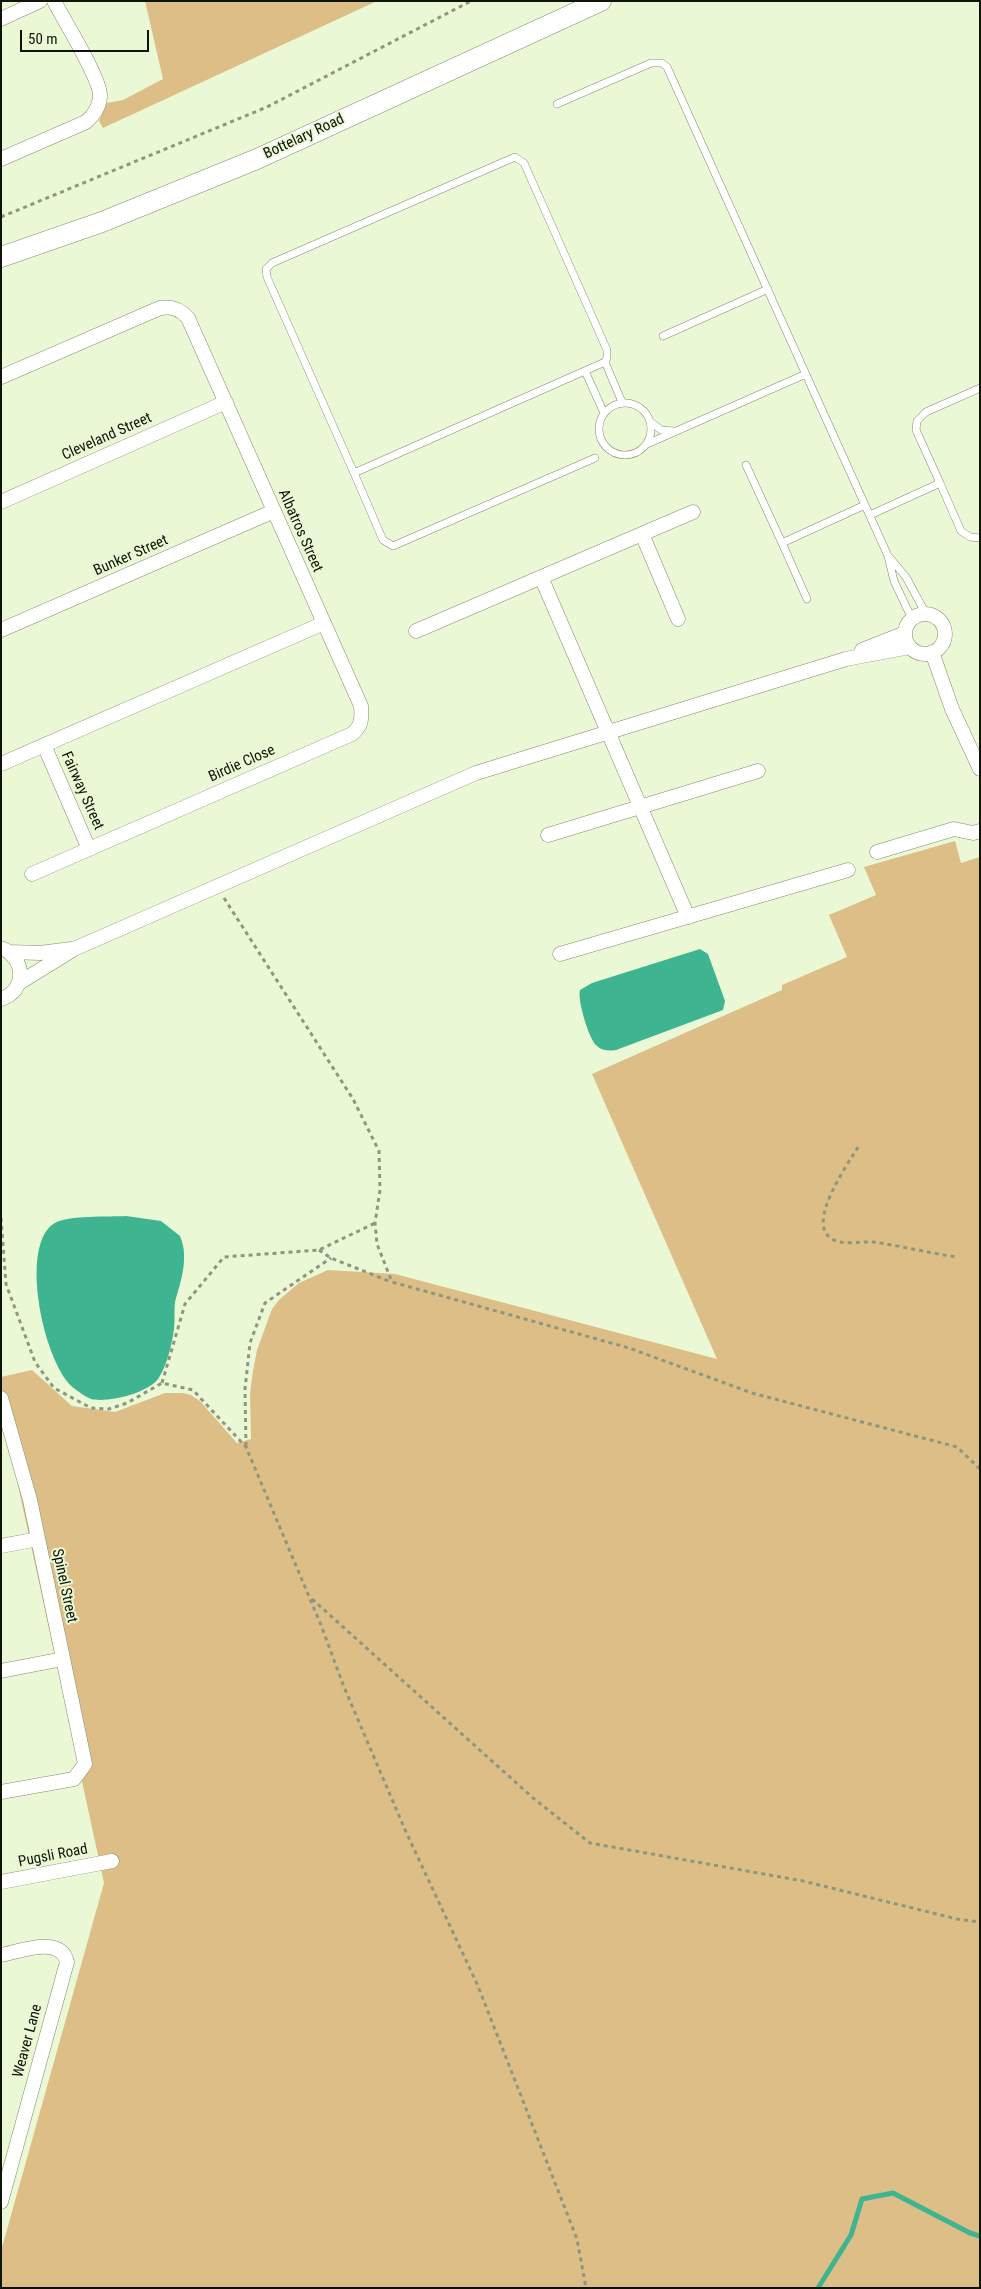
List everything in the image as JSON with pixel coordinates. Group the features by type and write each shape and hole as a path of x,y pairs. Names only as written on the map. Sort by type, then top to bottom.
{"main road":[{"name":"Bottelary Road","path":"1,257 102,222 257,159 601,1"}],"street":[{"path":"1,19 40,1"},
{"path":"1,159 86,122 96,112 99,105 100,97 97,81 54,1"},
{"name":"Albatros Street","path":"1,377 160,308 168,307 183,312 188,318 324,623"},
{"name":"Cleveland Street","path":"1,502 226,402"},
{"name":"Bunker Street","path":"1,630 274,511"},
{"path":"416,631 693,512"},
{"path":"642,534 678,619"},
{"path":"541,578 688,917"},
{"path":"926,614 940,620 944,627 943,642 932,652 924,654 910,647 905,633 912,619 926,614"},
{"path":"1,764 324,623"},
{"name":"Birdie Close","path":"32,874 352,734 358,729 361,722 360,706 324,623"},
{"path":"846,659 872,645 905,633"},
{"path":"19,983 74,948 454,781 846,659 910,647"},
{"path":"932,652 952,709 980,769"},
{"name":"Fairway Street","path":"44,745 89,849"},
{"path":"548,835 758,772"},
{"path":"877,852 954,829 973,833 980,831"},
{"path":"560,954 848,870"},
{"path":"6,950 40,953 74,948"},
{"path":"1,999 11,994 19,983 21,976 18,963 6,950"},
{"name":"Spinel Street","path":"1,1398 5,1426 25,1480 85,1764 74,1778 1,1792"},
{"path":"1,1546 38,1539"},
{"path":"1,1671 63,1659"},
{"name":"Pugsli Road","path":"1,1882 112,1861"},
{"name":"Weaver Lane","path":"1,1955 48,1946 57,1947 66,1955 67,1962 1,2202"}],"lane":[{"path":"557,104 651,63 662,63 667,67 870,515 888,556 894,581 912,619"},
{"path":"354,473 585,371 604,362 607,358 607,350 524,163 519,158 511,158 290,255 268,266 266,277 383,540 393,546 595,458"},
{"path":"663,336 768,289"},
{"path":"604,362 622,402"},
{"path":"585,371 604,413"},
{"path":"647,444 652,430 651,422 648,415 637,405 622,402 609,408 600,419 599,433 601,440 616,454 630,455 636,453 647,444 677,430 806,374"},
{"path":"980,388 926,412 917,421 918,435 961,531 970,537 980,538"},
{"path":"651,422 661,430 677,430"},
{"path":"746,465 807,599"},
{"path":"870,515 940,483"},
{"path":"782,543 865,505"},
{"path":"888,556 906,578 926,614"}],"path":[{"path":"1,217 266,107 471,1"},
{"path":"216,886 353,1099 379,1151 380,1190 375,1223 377,1244 392,1282"},
{"path":"858,1147 830,1194 826,1207 825,1232 831,1239 841,1242 871,1242 957,1257"},
{"path":"1,1218 6,1284 35,1362 54,1388 91,1408 109,1409 127,1403 162,1383 193,1390 246,1447 310,1597 344,1687 406,1832 478,1986 577,2238 586,2288"},
{"path":"162,1383 185,1304 224,1257 319,1250 375,1223"},
{"path":"319,1250 331,1258 392,1282 629,1348 752,1393 957,1448 980,1469"},
{"path":"246,1447 245,1389 250,1343 265,1303 331,1258"},
{"path":"310,1597 532,1798 590,1843 802,1881 957,1919 980,1922"}],"shaded area":[{"path":"145,1 377,1 103,128 99,121 107,103 123,100 163,79"},
{"path":"955,841 961,863 980,857 980,2288 1,2288 1,2251 104,1883 3,1416 1,1377 32,1370 72,1406 115,1412 165,1393 191,1395 200,1401 237,1443 251,1439 250,1393 253,1371 257,1350 272,1309 280,1299 299,1283 328,1270 395,1274 717,1359 592,1074 782,990 782,985 847,957 829,915 876,895 864,867"},
{"path":"700,949 708,954 725,1001 723,1010 616,1050 601,1049 597,1046 584,1019 580,1002 580,990 592,983"},
{"path":"126,1216 161,1221 181,1238 184,1266 175,1302 172,1341 164,1368 153,1384 146,1389 127,1396 107,1400 91,1399 75,1389 64,1377 54,1358 45,1333 40,1306 37,1279 38,1255 44,1235 55,1223 61,1220"}],"waterway":[{"path":"818,2288 851,2235 862,2199 893,2193 970,2233 980,2236"}]}
